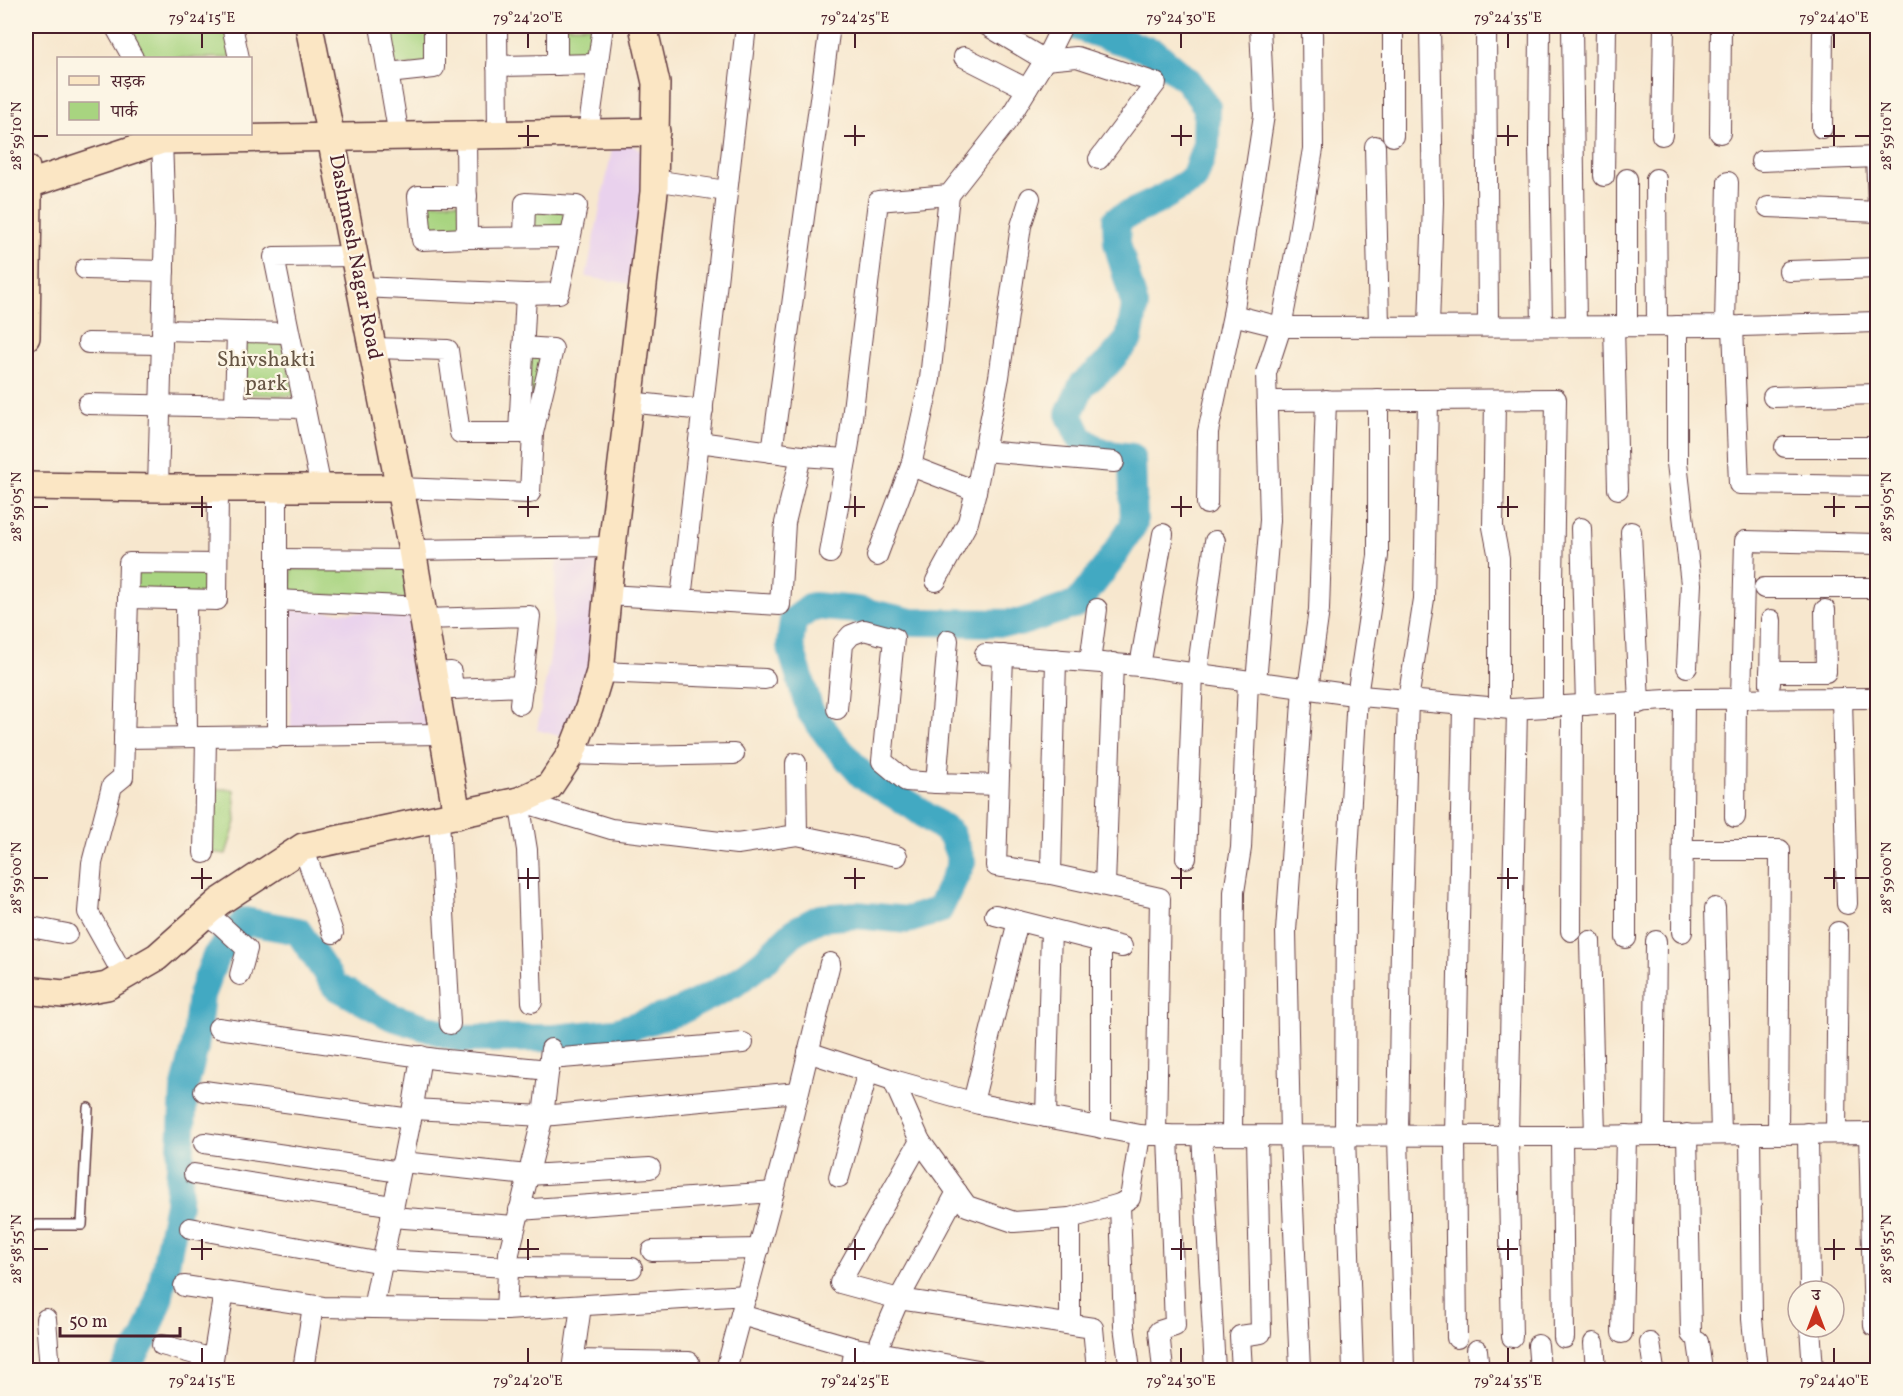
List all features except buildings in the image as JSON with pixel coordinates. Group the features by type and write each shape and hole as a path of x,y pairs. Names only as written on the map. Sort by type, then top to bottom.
{"street":[{"path":"115,26 132,57"},
{"path":"232,26 239,57"},
{"name":"Dashmesh Nagar Road","path":"309,26 413,555 443,734 448,817"},
{"path":"380,26 399,136"},
{"path":"388,73 434,68 434,26"},
{"path":"497,26 498,134"},
{"path":"557,26 557,65"},
{"path":"588,133 603,26"},
{"path":"26,990 63,994 107,986 157,957 214,919 219,902 303,847 519,801 549,787 571,754 600,672 654,180 656,83 643,26"},
{"path":"681,599 746,26"},
{"path":"772,452 830,26"},
{"path":"988,26 1045,60 1077,57 1155,83 1099,159"},
{"path":"877,556 911,466 930,379 949,195 1008,120 1045,60 1062,26"},
{"path":"1207,504 1208,432 1233,315 1264,115 1260,26"},
{"path":"1232,1135 1234,892 1241,848 1252,681 1270,520 1266,373 1281,327 1313,149 1312,26"},
{"path":"1393,26 1393,136"},
{"path":"1429,326 1433,203 1430,26"},
{"path":"1486,26 1488,326"},
{"path":"1540,26 1542,326"},
{"path":"1572,26 1576,326"},
{"path":"1604,176 1606,26"},
{"path":"1662,135 1664,26"},
{"path":"1720,133 1721,26"},
{"path":"1822,128 1823,26"},
{"path":"964,57 1027,89"},
{"path":"497,66 598,64"},
{"path":"26,337 26,180 160,137 656,132"},
{"path":"466,135 467,238"},
{"path":"158,488 165,228 160,137"},
{"path":"1375,146 1379,326"},
{"path":"1761,161 1877,157 1878,204"},
{"path":"1618,489 1621,326 1628,179"},
{"path":"1656,179 1657,326"},
{"path":"654,180 726,191"},
{"path":"1728,182 1729,326 1739,484 1878,486"},
{"path":"830,553 846,459 878,201 949,195"},
{"path":"467,196 418,196 422,240 569,237"},
{"path":"936,581 968,522 976,491 999,377 1021,226 1030,198"},
{"path":"360,287 526,294 559,293 577,206 525,203 524,237"},
{"path":"1768,207 1878,212"},
{"path":"321,488 274,257 354,256"},
{"path":"1789,271 1878,268"},
{"path":"85,269 164,271"},
{"path":"26,486 399,488 530,493 524,347 526,294"},
{"path":"1233,315 1281,327 1729,326 1878,322"},
{"path":"1677,326 1677,463 1691,584 1687,668"},
{"path":"88,343 237,332 289,333"},
{"path":"235,407 237,332"},
{"path":"524,347 553,349 526,433"},
{"path":"372,348 448,350 460,433 526,433"},
{"path":"1773,397 1878,394"},
{"path":"1267,401 1556,399 1553,582 1571,706"},
{"path":"1300,1371 1290,1136 1286,931 1305,688 1319,610 1326,400"},
{"path":"1353,1371 1345,1136 1346,888 1357,696 1378,556 1378,400"},
{"path":"1404,1371 1398,1136 1400,956 1408,700 1424,599 1428,400"},
{"path":"1495,400 1493,527 1499,558 1508,709 1508,1136 1512,1337"},
{"path":"628,402 703,410"},
{"path":"88,404 305,408"},
{"path":"699,442 801,456 846,459"},
{"path":"1785,447 1878,447"},
{"path":"984,451 1114,462"},
{"path":"608,595 780,605 785,523 801,456"},
{"path":"911,466 976,491"},
{"path":"128,598 217,600 218,488"},
{"path":"277,488 277,737"},
{"path":"1571,931 1571,706 1581,528"},
{"path":"1626,938 1633,703 1631,532"},
{"path":"1140,666 1164,534"},
{"path":"1186,858 1195,673 1215,541"},
{"path":"1735,817 1745,541 1878,544"},
{"path":"277,560 612,547"},
{"path":"124,976 88,912 92,863 112,786 123,777 129,563 217,564"},
{"path":"1764,588 1878,588"},
{"path":"186,599 204,853"},
{"path":"277,600 423,613 530,616 521,695 453,689 451,672 433,673"},
{"path":"1090,662 1097,609"},
{"path":"1770,672 1826,672 1825,610"},
{"path":"1770,699 1771,620"},
{"path":"837,710 843,644 851,635 864,630 894,638 882,761 906,781 999,785"},
{"path":"936,783 948,640"},
{"path":"1163,1371 1159,1331 1176,1326 1155,1135 1160,898 1051,874 996,866 999,785 994,655 1113,663 1357,696 1508,709 1684,699 1878,698"},
{"path":"1051,874 1056,659"},
{"path":"1105,885 1113,663"},
{"path":"600,672 765,679"},
{"path":"1842,698 1846,904"},
{"path":"1682,932 1684,699"},
{"path":"1457,1338 1455,1136 1463,705"},
{"path":"124,738 443,734"},
{"path":"571,754 633,756 734,754"},
{"path":"796,764 797,835"},
{"path":"519,801 611,829 737,844 797,835 897,856"},
{"path":"519,801 527,850 532,1002"},
{"path":"448,817 450,1024"},
{"path":"303,847 333,933"},
{"path":"1683,850 1780,850 1778,1134"},
{"path":"1715,908 1722,1134"},
{"path":"995,915 1122,946"},
{"path":"214,919 247,949 240,975"},
{"path":"973,1102 1018,921"},
{"path":"26,926 67,934"},
{"path":"1046,1117 1051,929"},
{"path":"1836,1133 1838,932"},
{"path":"1101,941 1101,1128"},
{"path":"1590,941 1595,1136"},
{"path":"1654,1135 1656,942"},
{"path":"726,1371 774,1192 830,963"},
{"path":"218,1028 421,1056 550,1059 743,1043"},
{"path":"808,1052 893,1080 973,1102 1101,1128 1155,1135 1595,1136 1873,1133 1874,1326"},
{"path":"373,1308 412,1114 421,1056"},
{"path":"506,1310 509,1253 543,1116 550,1059"},
{"path":"839,1177 868,1071"},
{"path":"893,1080 920,1141 967,1206 1014,1222 1070,1218 1120,1204 1130,1198 1155,1135"},
{"path":"204,1091 412,1114 543,1116 798,1092"},
{"path":"1808,1133 1810,1279"},
{"path":"1687,1134 1695,1338 1702,1371"},
{"path":"1750,1134 1752,1319 1757,1371"},
{"path":"1202,1135 1215,1371"},
{"path":"1622,1333 1626,1135"},
{"path":"1242,1371 1240,1336 1261,1333 1257,1136"},
{"path":"1562,1136 1564,1338"},
{"path":"920,1141 840,1283 899,1299 1092,1328 1096,1371"},
{"path":"204,1143 401,1167 528,1175 650,1168"},
{"path":"194,1174 392,1211 517,1218 774,1192"},
{"path":"882,1359 899,1299 957,1192"},
{"path":"1120,1204 1125,1326 1130,1371"},
{"path":"1070,1218 1070,1324"},
{"path":"190,1228 382,1262 508,1267 632,1268"},
{"path":"652,1251 759,1249"},
{"path":"184,1286 313,1306 373,1308 506,1310 747,1295"},
{"path":"162,1345 188,1361 213,1359 224,1292"},
{"path":"303,1371 313,1306"},
{"path":"581,1306 573,1365 689,1362"},
{"path":"741,1315 855,1348 882,1359 978,1371"},
{"path":"46,1319 50,1371"},
{"path":"1811,1339 1813,1371"},
{"path":"1594,1343 1596,1371"},
{"path":"1650,1343 1654,1371"},
{"path":"1538,1345 1540,1371"},
{"path":"852,1371 855,1348"},
{"path":"1477,1350 1479,1371"}],"lane":[{"path":"26,1230 35,1225 82,1225 88,1108"}],"shaded area":[{"path":"614,140 627,142 647,155 632,284 586,277"},
{"path":"557,553 602,553 592,655 567,738 537,730 552,645"},
{"path":"290,610 415,615 434,729 291,728"}],"green space":[{"path":"128,26 226,26 232,55 228,57 145,57"},
{"path":"387,26 430,26 427,64 393,67"},
{"path":"562,26 598,26 593,59 561,59"},
{"path":"463,202 464,234 427,234 424,203"},
{"path":"530,210 568,211 563,235 530,235"},
{"name":"Shivshakti park","path":"244,338 282,340 295,396 243,394"},
{"path":"527,355 548,358 531,428"},
{"path":"133,567 209,568 209,595 132,594"},
{"path":"403,568 411,599 291,594 291,569"},
{"path":"212,788 234,790 236,822 226,854 208,852"}],"waterway":[{"path":"124,1370 145,1338 158,1304 178,1204 184,1091 195,1047 201,995 216,956 245,921 298,931 335,986 392,1017 462,1039 555,1038 615,1032 680,1011 734,984 764,961 795,931 820,918 856,915 908,920 939,910 962,862 951,834 911,805 863,776 832,741 810,711 790,645 793,621 813,606 857,610 912,622 1019,623 1077,604 1109,563 1134,524 1132,457 1101,453 1080,438 1069,414 1082,385 1107,364 1129,339 1135,306 1117,243 1116,220 1157,201 1194,179 1206,145 1207,107 1187,80 1154,52 1074,26"}]}
